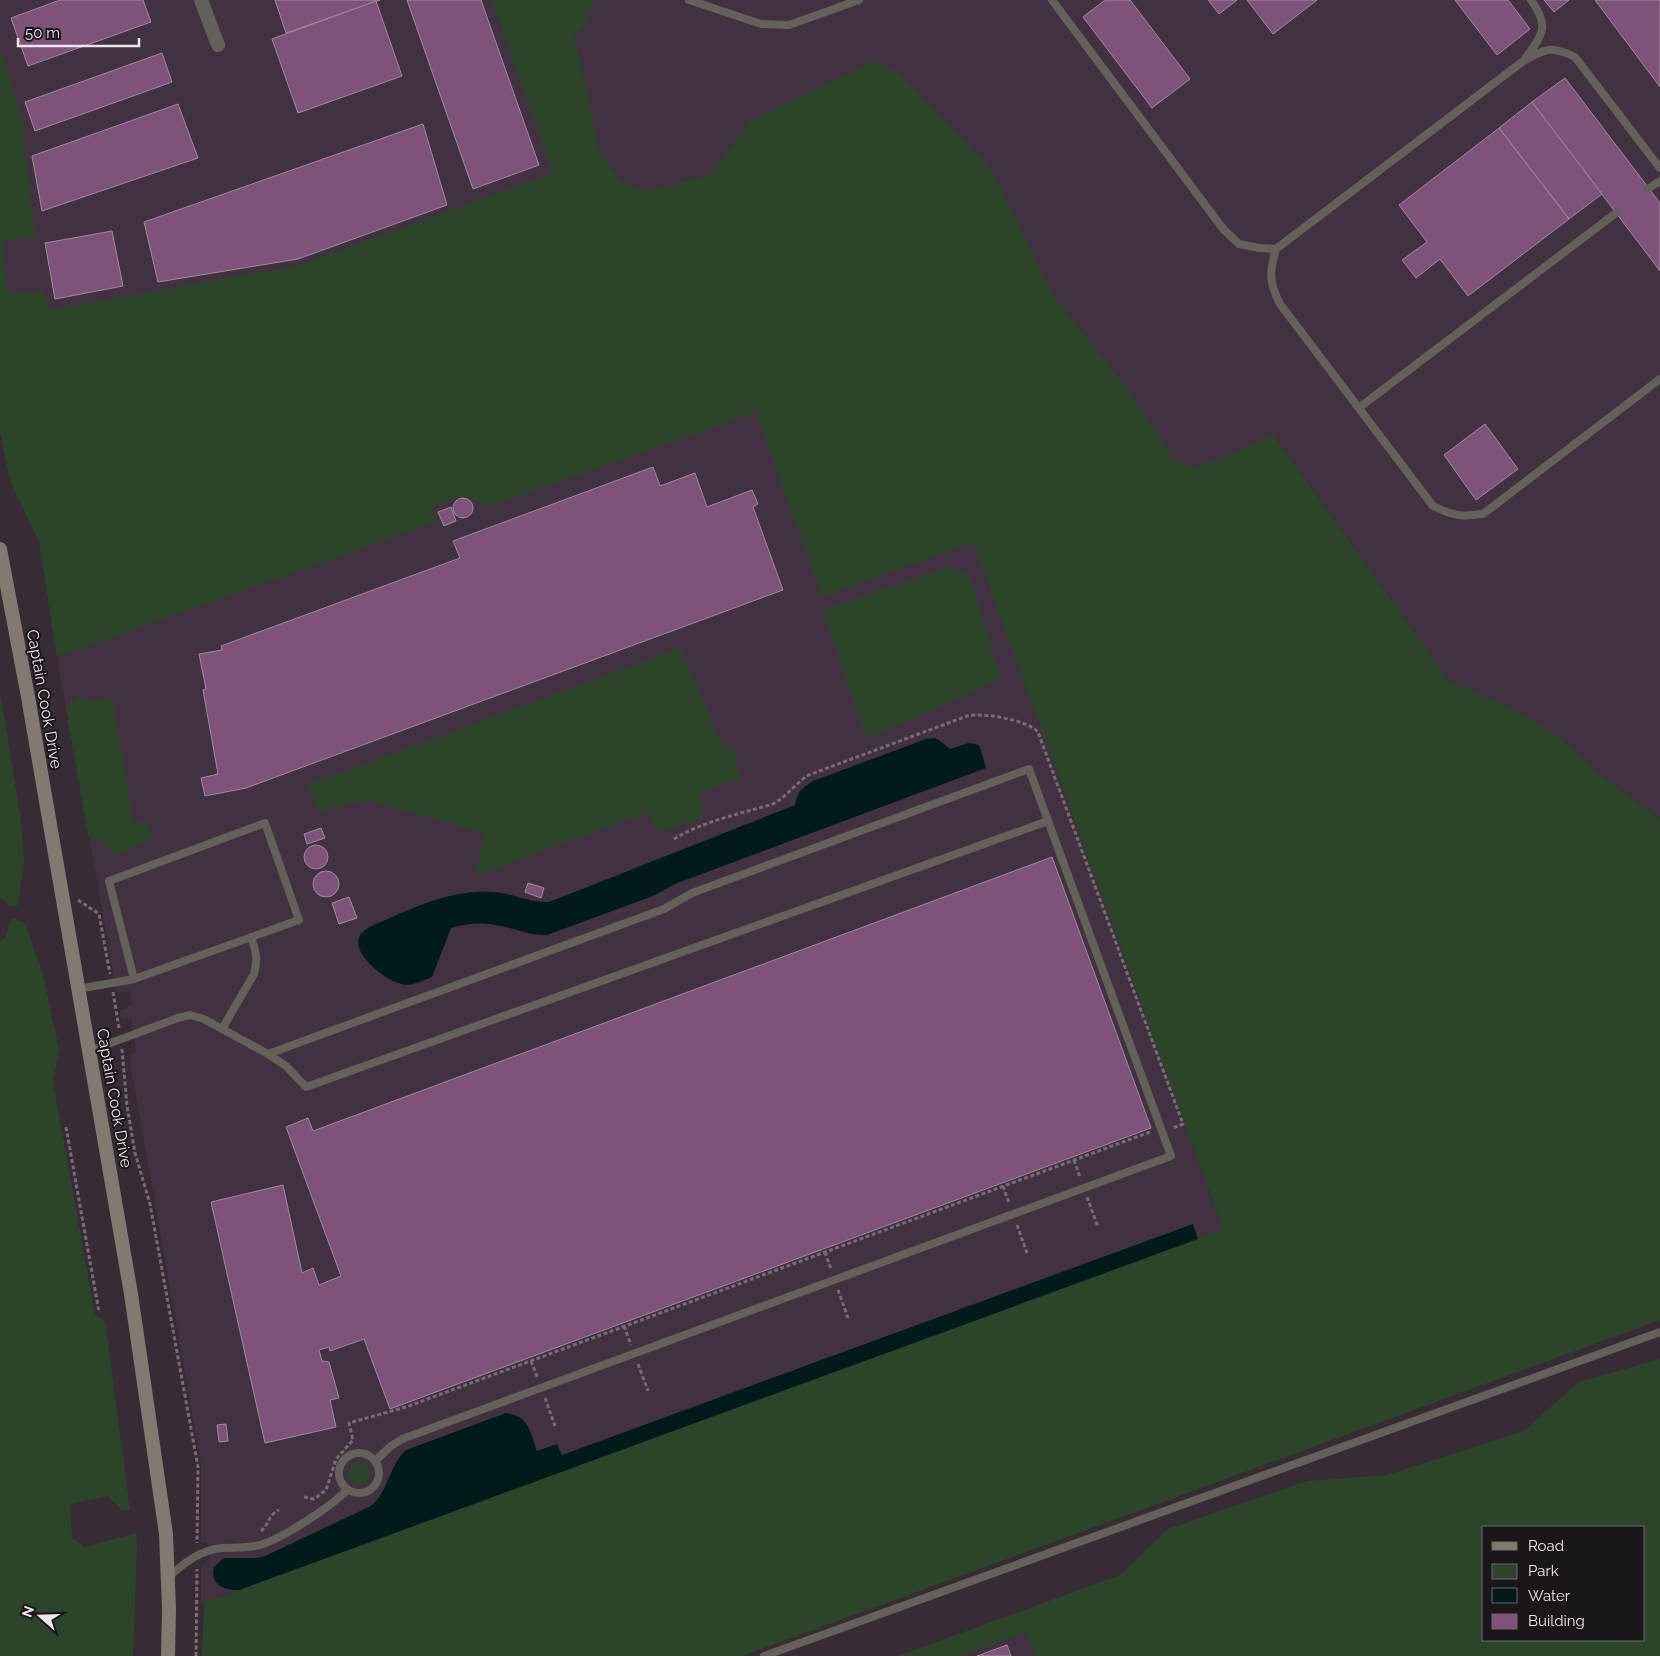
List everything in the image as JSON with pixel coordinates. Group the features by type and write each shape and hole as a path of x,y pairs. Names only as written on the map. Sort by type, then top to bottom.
{"main road":[{"name":"Captain Cook Drive","path":"0,549 133,1305 166,1534 169,1609 168,1656"}],"street":[{"path":"201,0 218,45"}],"lane":[{"path":"689,0 761,24 789,25 859,0"},
{"path":"1052,0 1224,230 1239,244 1276,249"},
{"path":"1522,62 1540,39 1543,25 1538,9 1531,0"},
{"path":"1660,168 1575,58 1562,51 1543,50 1522,62 1276,249 1271,267 1272,288 1280,304 1433,506 1452,515 1483,514 1660,379"},
{"path":"1649,188 1660,181"},
{"path":"1360,408 1616,213"},
{"path":"268,1054 664,909 692,893 1029,769 1171,1156 402,1439 391,1446 375,1461"},
{"path":"89,1051 190,1015 204,1019 268,1054 286,1066 306,1087 1048,821"},
{"path":"78,990 134,978 299,920 265,823 109,881 134,978"},
{"path":"222,1029 254,974 257,954 251,938"},
{"path":"764,1656 1660,1332"},
{"path":"359,1453 370,1456 378,1466 379,1477 374,1488 358,1494 347,1490 340,1480 340,1467 343,1462 353,1454 359,1453"},
{"path":"168,1578 181,1566 197,1556 220,1548 262,1545 338,1500 347,1490"}],"path":[{"path":"61,890 100,914 124,1062 127,1106 135,1153 150,1204 198,1467 199,1539 197,1556 196,1656"},
{"path":"66,1127 99,1312"},
{"path":"304,1497 314,1498 326,1490 336,1459 353,1440 348,1423 406,1407 1154,1131"},
{"path":"1074,1160 1081,1180"},
{"path":"1003,1186 1010,1206"},
{"path":"1087,1197 1098,1226"},
{"path":"1016,1223 1027,1253"},
{"path":"825,1252 832,1272"},
{"path":"838,1288 848,1318"},
{"path":"624,1326 631,1345"},
{"path":"531,1361 538,1379"},
{"path":"637,1362 648,1391"},
{"path":"544,1396 556,1426"},
{"path":"253,1534 265,1528 270,1516 279,1510"}],"shaded area":[{"path":"0,0 492,0 554,173 299,265 0,320"},
{"path":"595,0 1660,0 1660,819 1599,774 1560,737 1508,706 1449,681 1275,436 1197,468 1175,460 1123,382 1052,294 992,170 750,121 711,174 649,191 626,185 600,154 574,32 583,29"},
{"path":"756,411 822,597 973,542 1223,1230 201,1604 201,1568 209,1560 209,1543 201,1542 201,1465 129,1056 136,1052 131,1017 121,1019 120,1010 133,1005 130,991 117,993 57,657 436,522 432,508 461,496 491,506"},
{"path":"1026,1632 1035,1656 960,1656"}],"green space":[{"path":"492,0 595,0 583,29 574,33 600,154 626,185 649,191 711,174 750,121 874,61 900,74 992,170 1052,294 1123,382 1175,460 1197,468 1274,435 1449,681 1508,706 1560,737 1599,774 1660,819 1660,1320 742,1656 202,1656 204,1603 1223,1229 973,542 822,597 756,412 491,506 461,496 432,508 436,522 57,657 39,542 11,484 0,432 0,47 22,118 35,236 3,241 7,288 20,294 42,291 50,310 299,265 553,173"},
{"path":"948,567 969,575 1001,679 867,739 823,610"},
{"path":"681,648 719,739 734,752 741,778 701,792 702,819 658,832 647,812 475,876 485,833 365,800 319,812 307,785"},
{"path":"0,691 21,821 24,861 18,905 9,906 0,897"},
{"path":"79,696 94,701 112,697 133,823 147,820 150,835 156,838 113,856 100,839 89,839 66,710"},
{"path":"12,918 25,923 42,971 59,1049 53,1082 95,1315 105,1321 130,1510 122,1510 108,1496 70,1504 72,1538 85,1547 136,1533 133,1656 0,1656 0,941 5,938"},
{"path":"1660,1359 1660,1656 1035,1656 1026,1632 960,1656 898,1656 1120,1575 1168,1529 1307,1481 1387,1475 1524,1431 1579,1382"},
{"path":"359,1463 367,1466 370,1474 367,1482 359,1485 351,1482 348,1474 351,1466"}],"water":[{"path":"934,738 950,749 969,743 979,745 986,768 675,884 653,896 547,935 488,924 470,924 451,928 432,977 416,983 406,985 381,974 372,967 360,951 358,943 360,935 369,927 429,902 460,894 493,892 534,901 549,902 795,805 797,796 813,781 926,739"},
{"path":"1193,1224 1198,1239 239,1590 224,1588 214,1578 214,1567 224,1558 257,1558 265,1556 371,1506 382,1493 396,1463 406,1450 506,1413 514,1414 524,1421 530,1431 537,1451 557,1444 562,1455"}],"building":[{"path":"60,0 143,0 151,22 28,66 11,18"},
{"path":"275,0 380,0 286,33"},
{"path":"407,0 481,0 539,165 473,189"},
{"path":"1105,0 1130,0 1190,79 1152,108 1083,17"},
{"path":"1208,0 1237,0 1219,14"},
{"path":"1247,0 1317,0 1273,34"},
{"path":"1455,0 1508,0 1530,29 1497,55"},
{"path":"1544,0 1569,0 1554,12"},
{"path":"1595,0 1660,0 1660,87"},
{"path":"376,1 402,76 298,113 272,39"},
{"path":"162,53 172,82 35,131 25,102"},
{"path":"1565,78 1660,203 1660,271 1532,102"},
{"path":"1532,102 1602,194 1569,219 1499,128"},
{"path":"178,104 198,158 42,211 32,156"},
{"path":"423,124 447,205 298,259 158,282 144,222"},
{"path":"1499,128 1569,219 1468,296 1440,259 1416,278 1402,260 1427,242 1399,205"},
{"path":"112,231 123,286 55,299 45,243"},
{"path":"1485,424 1518,469 1476,500 1444,455"},
{"path":"653,467 660,486 695,473 707,507 752,490 758,504 753,507 783,590 246,788 205,796 201,778 218,774 203,690 206,689 199,654 222,650 221,646 460,558 453,541"},
{"path":"463,498 470,501 473,508 470,515 463,518 456,515 453,508 456,501"},
{"path":"451,507 456,521 444,526 438,512"},
{"path":"321,828 325,838 307,844 304,834"},
{"path":"316,845 321,846 327,852 327,862 321,868 316,869 311,868 305,862 304,857 305,852 311,846"},
{"path":"1052,857 1151,1128 390,1409 364,1339 330,1351 329,1347 319,1350 322,1361 329,1362 339,1398 330,1400 336,1427 265,1443 211,1202 283,1185 302,1273 313,1268 319,1285 341,1276 286,1127 308,1118 313,1131"},
{"path":"326,871 335,875 339,884 335,893 326,897 317,893 313,884 317,875"},
{"path":"528,883 544,888 541,898 525,892"},
{"path":"349,897 357,918 339,924 332,903"},
{"path":"226,1424 228,1441 219,1442 217,1425"},
{"path":"1007,1645 1011,1656 977,1656"}]}
